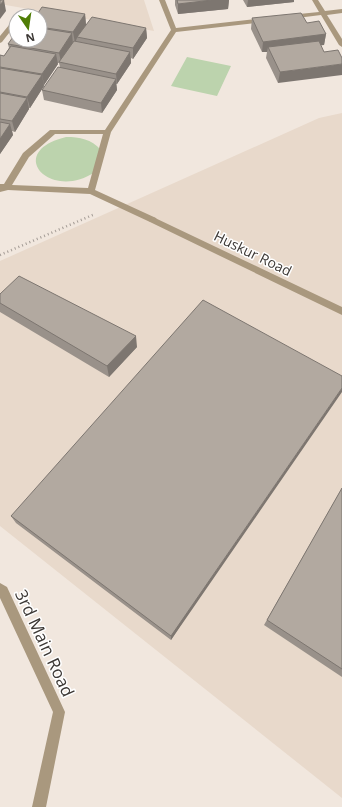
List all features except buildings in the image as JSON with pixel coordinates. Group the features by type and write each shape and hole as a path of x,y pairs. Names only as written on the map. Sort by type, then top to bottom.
{"street":[{"path":"162,0 174,30"},
{"path":"316,0 342,45"},
{"path":"284,18 342,11"},
{"path":"2,188 91,191 107,132 174,30 276,18"},
{"path":"0,41 8,30"},
{"path":"2,188 26,155 53,132 107,132"},
{"name":"Huskur Road","path":"91,191 342,310"},
{"name":"3rd Main Road","path":"0,589 3,591 59,712 39,807"}],"path":[{"path":"0,255 118,204"}],"shaded area":[{"path":"0,0 144,0 154,31 48,12 48,8 23,8 0,4"},
{"path":"342,113 342,798 0,526 0,261 319,118"}],"green space":[{"path":"187,57 231,66 217,96 171,86"},
{"path":"66,137 85,139 93,143 101,150 95,172 78,180 63,181 50,178 40,171 36,163 38,153 48,144"}]}
